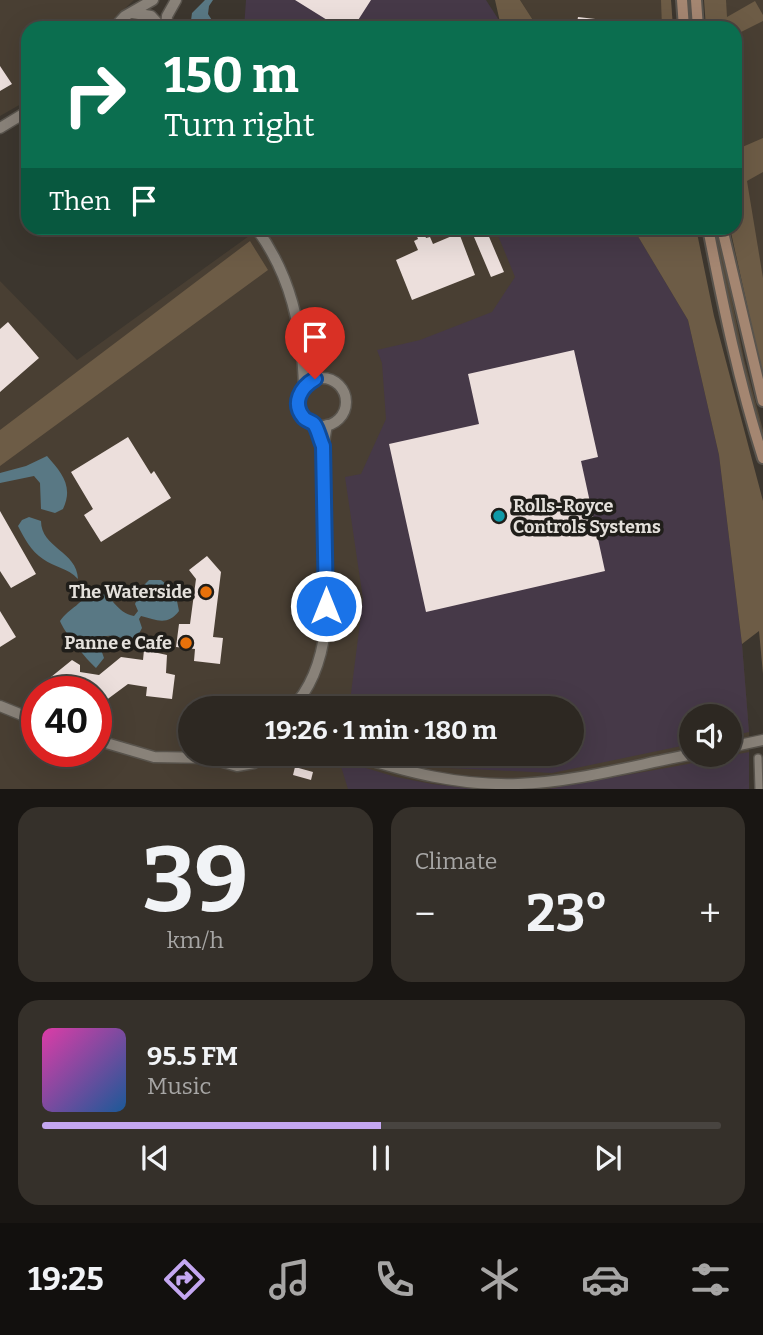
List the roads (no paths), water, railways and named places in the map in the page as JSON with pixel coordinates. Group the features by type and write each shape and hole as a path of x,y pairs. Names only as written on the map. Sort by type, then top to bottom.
{"main road":[{"path":"682,0 684,21"},
{"path":"696,0 698,21"},
{"path":"709,235 721,297 763,458"},
{"path":"724,235 763,401"}],"street":[{"path":"120,21 153,0"},
{"path":"166,21 176,0"},
{"path":"133,13 151,16 156,21"},
{"path":"0,128 21,115"},
{"path":"261,235 288,287 297,314 304,386 299,397 299,407 305,419 314,425 323,446"},
{"path":"303,360 323,378 337,384 345,398 343,413 338,419 327,425 314,425"},
{"path":"304,386 315,379 323,378"},
{"path":"301,696 311,684 325,635 323,446 327,425"},
{"path":"0,706 21,715"},
{"path":"742,744 763,740"},
{"path":"112,745 154,757 178,758"},
{"path":"387,766 441,779 516,784 556,781 679,757"},
{"path":"758,758 759,789"}],"water":[{"path":"205,0 213,0 208,14 212,21 191,21 192,13"},
{"path":"47,456 61,474 67,493 63,509 55,513 41,509 40,483 34,476 0,483 0,473 26,466"},
{"path":"29,517 41,521 47,538 72,562 78,579 70,572 43,559 31,548 18,526 22,520"},
{"path":"149,580 161,580 175,591 179,611 166,620 141,616 139,619 142,628 136,639 129,641 110,636 97,638 104,658 96,668 60,621 84,598 90,588 99,586 119,608 134,616 138,611 135,604 143,586"}],"place":[{"name":"Rolls-Royce Controls Systems","path":"499,516"},
{"name":"The Waterside","path":"206,592"},
{"name":"Panne e Cafe","path":"186,643"}]}
